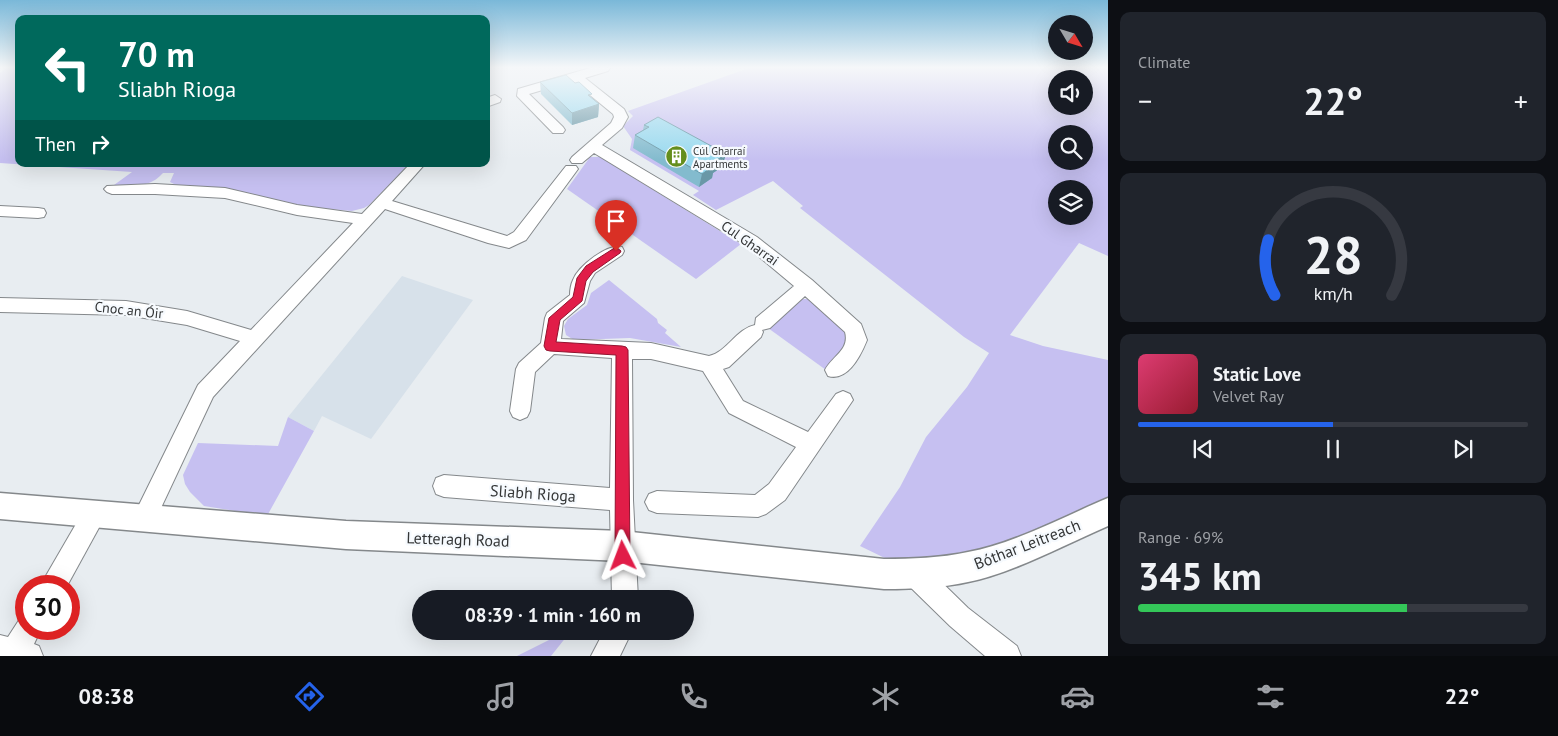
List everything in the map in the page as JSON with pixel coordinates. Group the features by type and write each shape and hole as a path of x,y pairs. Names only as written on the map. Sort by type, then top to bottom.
{"street":[{"path":"526,99 558,130"},
{"path":"382,203 494,239 509,242 520,236 574,165 622,117 602,99"},
{"name":"Cul Gharrai","path":"593,146 738,232 806,285 848,324 856,334 855,346 835,370"},
{"path":"144,517 206,391 415,167"},
{"path":"112,189 155,188 225,193 297,210 365,220"},
{"path":"0,211 38,213"},
{"path":"520,411 526,369 550,346 554,318 578,298 581,280 590,269 616,251"},
{"path":"550,346 651,351 709,364 722,361 806,285"},
{"name":"Cnoc an Óir","path":"0,305 126,308 187,318 254,338"},
{"path":"622,350 621,500 625,590"},
{"path":"709,364 736,406 811,444"},
{"path":"657,502 758,506 778,492 843,400"},
{"name":"Sliabh Rioga","path":"444,486 621,500"},
{"name":"Letteragh Road","path":"0,506 346,535 622,546 704,553 845,571 916,574"},
{"name":"Bóthar Leitreach","path":"916,574 977,565 1002,557 1108,512"},
{"path":"59,575 95,513"},
{"path":"916,574 943,604 970,628 1007,656"},
{"path":"605,656 614,640"}],"shaded area":[{"path":"0,99 15,99 15,164 0,163"},
{"path":"663,99 1048,99 1048,115 1093,115 1093,99 1108,99 1108,256 1079,243 1010,335 1043,346 1108,360 1108,499 1048,526 999,545 927,559 895,563 860,546 900,487 926,437 967,387 989,353 964,337 800,208 803,206 773,181 716,210 693,195 699,191 630,150 632,139 623,126 633,116 628,111"},
{"path":"590,157 600,157 741,244 696,279 567,189"},
{"path":"59,167 406,167 369,205 352,211 307,207 178,186 170,182 174,173 163,173 152,182 146,184 114,185 132,172"},
{"path":"402,276 473,300 371,439 322,416 314,431 288,417"},
{"path":"609,280 657,319 658,323 667,330 665,333 681,347 630,338 574,340 566,335 564,326 568,319 587,305 591,293"},
{"path":"800,299 813,299 847,332 850,343 826,370 768,328"},
{"path":"288,417 314,431 267,516 204,506 190,492 185,484 183,475 198,443 278,446"},
{"path":"549,640 564,640 551,656 517,656"}],"building":[{"path":"557,99 592,99 599,104 572,113"},
{"path":"658,117 726,154 712,163 715,165 702,174 635,135 649,127 644,125"}],"place":[{"name":"Cúl Gharraí Apartments","path":"677,157"}],"route":[{"path":"616,251 590,269 581,280 581,291 578,298 554,318 550,346 622,350 621,500 623,556"}]}
